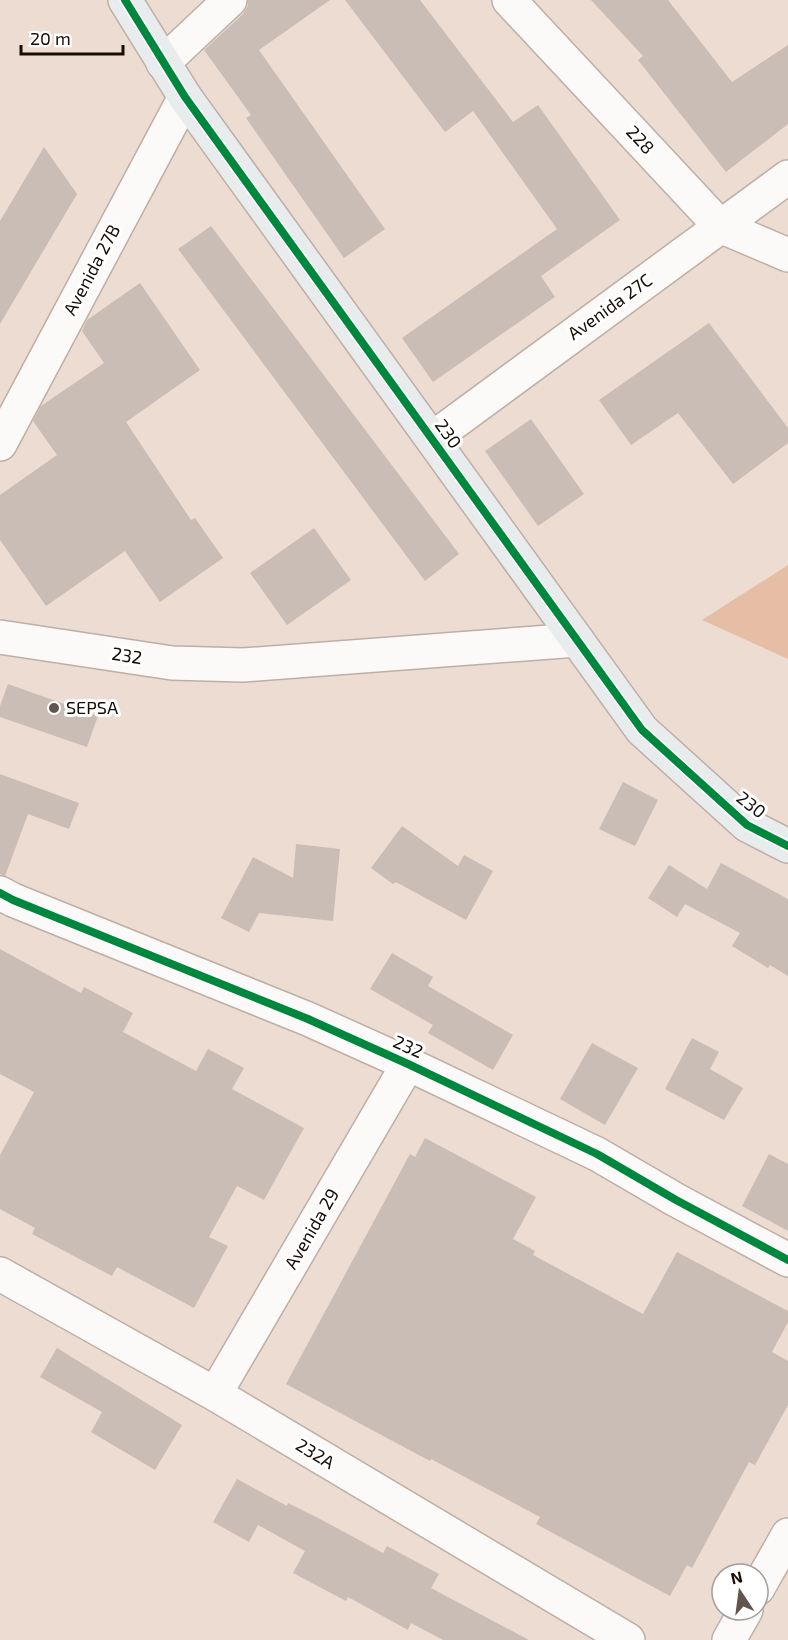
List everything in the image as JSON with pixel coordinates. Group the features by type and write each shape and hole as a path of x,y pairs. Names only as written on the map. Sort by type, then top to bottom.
{"street":[{"name":"230","path":"125,0 185,97 642,730 747,825 788,846"},
{"path":"163,63 230,0"},
{"name":"228","path":"509,0 720,226 788,255"},
{"name":"Avenida 27B","path":"0,444 185,97"},
{"name":"Avenida 27C","path":"433,438 788,177"},
{"name":"232","path":"0,637 172,663 243,665 577,640"},
{"name":"232","path":"0,893 308,1019 408,1064 597,1154 676,1200 788,1260"},
{"name":"Avenida 29","path":"215,1394 408,1064"},
{"name":"232A","path":"0,1274 215,1394 628,1640"},
{"path":"770,1567 788,1535"},
{"path":"729,1640 739,1622"}],"shaded area":[{"path":"788,565 788,659 702,620"}],"building":[{"path":"248,0 330,0 259,50 385,229 344,258 246,118 251,115 204,50 243,14 248,6"},
{"path":"345,0 420,0 513,122 538,105 620,220 541,276 555,297 433,382 402,338 557,229 473,111 445,132"},
{"path":"591,0 668,0 732,82 788,45 788,124 726,172 638,60 643,56"},
{"path":"44,147 77,194 0,324 0,221"},
{"path":"211,226 459,554 425,581 178,249"},
{"path":"140,283 200,370 126,422 191,520 195,518 223,558 160,602 125,551 46,606 0,540 0,495 57,455 33,421 41,406 104,363 82,331 87,320"},
{"path":"709,323 788,428 788,443 733,484 678,413 631,445 599,400"},
{"path":"531,419 584,494 538,526 485,451"},
{"path":"314,528 351,580 287,625 250,573"},
{"path":"8,684 98,716 87,747 0,717 0,706"},
{"path":"0,774 79,803 69,829 28,814 5,876 0,874"},
{"path":"623,782 658,800 635,846 599,829"},
{"path":"402,826 458,866 464,855 493,871 466,920 396,882 393,884 371,868"},
{"path":"296,844 340,849 333,921 259,913 249,932 221,918 253,857 293,878"},
{"path":"721,863 788,899 788,976 770,965 768,968 732,946 740,933 685,904 677,917 648,898 669,865 707,889"},
{"path":"0,949 81,993 84,987 133,1013 123,1032 196,1071 208,1049 244,1068 232,1089 304,1128 264,1200 237,1186 209,1237 228,1246 194,1308 117,1267 112,1276 32,1234 35,1228 0,1209 0,1155 34,1092 0,1074"},
{"path":"392,953 433,977 428,986 513,1035 493,1070 428,1033 433,1025 370,989"},
{"path":"692,1038 719,1052 710,1069 743,1088 724,1120 665,1089"},
{"path":"592,1043 638,1068 605,1125 560,1099"},
{"path":"425,1138 536,1197 513,1239 535,1251 533,1255 643,1314 677,1252 788,1311 788,1322 772,1352 788,1361 788,1405 755,1465 749,1462 692,1568 687,1565 670,1596 536,1524 540,1517 286,1384 410,1154 415,1157"},
{"path":"769,1154 788,1164 788,1231 742,1206"},
{"path":"57,1348 182,1425 155,1470 91,1432 102,1412 40,1377"},
{"path":"237,1479 287,1506 288,1503 322,1520 383,1553 387,1546 439,1574 431,1588 529,1640 443,1640 411,1623 408,1630 348,1597 346,1601 293,1573 305,1551 258,1525 249,1542 213,1522"}],"cycle path":[{"path":"125,0 185,97 642,730 747,825 788,846"},
{"path":"0,893 308,1019 408,1064 597,1154 676,1200 788,1260"}],"place":[{"name":"SEPSA","path":"54,708"}]}
